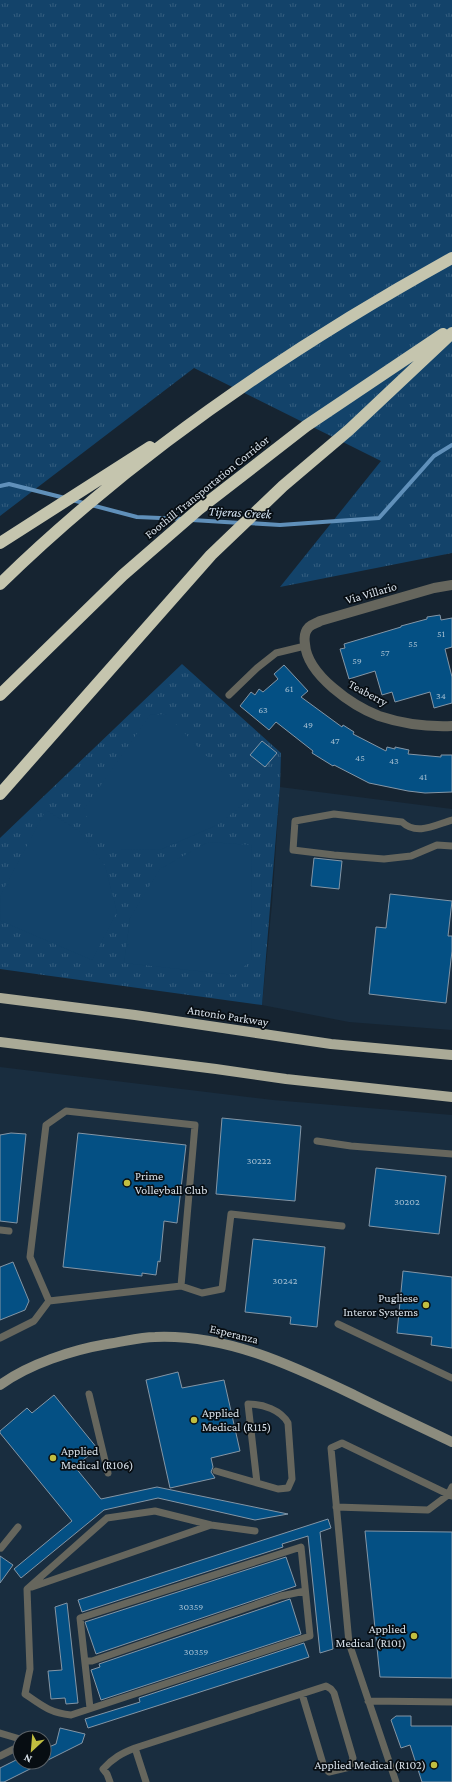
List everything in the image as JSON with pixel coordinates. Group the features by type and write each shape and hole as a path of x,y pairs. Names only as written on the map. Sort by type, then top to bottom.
{"highway":[{"path":"0,543 382,297 452,258"},
{"name":"Foothill Transportation Corridor","path":"0,695 123,576 199,509 306,426 452,328"},
{"path":"0,794 211,556 283,486 349,430 452,333"},
{"path":"0,584 27,557 96,498 228,396"}],"main road":[{"name":"Antonio Parkway","path":"0,998 135,1015 345,1046 452,1055"},
{"path":"0,1042 286,1079 452,1097"}],"street":[{"name":"Via Villario","path":"305,641 308,627 320,621 434,588 452,585"},
{"name":"Teaberry","path":"305,641 308,657 318,674 337,691 358,705 379,716 410,724 452,726"},
{"name":"Esperanza","path":"0,1385 49,1360 91,1347 154,1336 198,1339 235,1346 308,1373 452,1442"}],"lane":[{"path":"229,695 257,668 276,653 305,641"},
{"path":"452,820 424,829 408,827 402,822 334,814 295,821 293,850 384,859 411,856 437,845 452,846"},
{"path":"49,1301 30,1257 46,1125 66,1111 195,1125 181,1286"},
{"path":"317,1141 351,1146 452,1154"},
{"path":"0,1338 34,1321 49,1301 181,1286 202,1293 222,1289 230,1214 342,1226"},
{"path":"0,1230 9,1231"},
{"path":"338,1324 452,1378"},
{"path":"90,1394 108,1473"},
{"path":"216,1471 278,1489 288,1488 292,1479 288,1423 284,1415 259,1404 248,1404 257,1482"},
{"path":"396,1782 348,1643 331,1448 342,1443 450,1496"},
{"path":"336,1508 428,1510 450,1496 452,1487"},
{"path":"27,1588 107,1518 156,1511 211,1525 255,1531"},
{"path":"27,1588 211,1525"},
{"path":"1,1548 18,1527"},
{"path":"27,1588 30,1669 25,1694 44,1708 57,1714 71,1715 310,1636 301,1547 80,1618 90,1708"},
{"path":"85,1661 92,1661 281,1596 305,1591"},
{"path":"110,1782 103,1769 119,1754 326,1686 334,1693 353,1758 350,1767 329,1772 324,1767 302,1694"},
{"path":"368,1701 452,1702"},
{"path":"0,1733 12,1737"},
{"path":"135,1748 146,1782"},
{"path":"0,1756 12,1750"}],"shaded area":[{"path":"280,787 452,809 452,1030 349,1022 262,1005 272,904"},
{"path":"0,1067 273,1100 452,1115 452,1782 0,1782"}],"green space":[{"path":"0,0 452,0 452,553 280,587 381,461 194,368 0,516"},
{"path":"182,664 281,753 280,787 262,1005 0,969 0,838"},
{"path":"166,714 249,800 217,825 160,850 120,849 82,812 150,715"},
{"path":"46,810 79,831 105,866 117,912 92,960 1,921 0,896"},
{"path":"208,842 252,845 251,960 235,975 124,963 130,918 160,869"}],"building":[{"path":"440,615 441,620 452,618 452,647 445,649 452,677 452,703 434,708 430,692 395,702 392,692 382,695 375,671 349,679 340,649 345,648 344,644 427,619 427,617"},
{"path":"284,665 308,691 301,697 342,727 343,725 354,732 353,734 386,751 387,747 395,749 395,747 409,750 408,754 441,757 441,755 452,755 452,792 425,793 369,783 334,765 333,766 312,753 313,751 276,722 269,730 240,706 251,692 255,695 259,689 263,692 278,679 274,674"},
{"path":"262,741 277,753 265,767 250,755"},
{"path":"314,858 342,861 339,889 311,886"},
{"path":"390,894 452,901 448,936 452,936 452,951 446,1003 369,994 376,927 386,928"},
{"path":"222,1118 301,1126 295,1201 216,1194"},
{"path":"11,1133 26,1134 17,1223 0,1221 0,1135"},
{"name":"Prime Volleyball Club","path":"78,1133 186,1145 177,1223 164,1221 160,1262 158,1261 156,1275 142,1273 142,1276 63,1267"},
{"path":"376,1168 446,1176 439,1234 369,1226"},
{"path":"253,1239 325,1247 317,1327 290,1324 291,1317 245,1312"},
{"path":"13,1262 29,1301 25,1310 0,1320 0,1267"},
{"name":"Pugliese Interor Systems","path":"403,1271 452,1277 452,1348 431,1345 432,1337 397,1333"},
{"name":"Applied Medical (R115)","path":"178,1372 182,1388 224,1380 240,1451 211,1458 213,1467 211,1472 215,1478 170,1488 146,1380"},
{"name":"Applied Medical (R106)","path":"54,1395 97,1448 75,1467 101,1499 157,1487 288,1514 255,1520 158,1498 104,1510 21,1578 14,1569 72,1521 0,1433 0,1431 27,1408 32,1413"},
{"path":"328,1519 331,1528 320,1532 333,1649 320,1653 308,1536 282,1544 283,1547 82,1612 78,1600"},
{"name":"Applied Medical (R101)","path":"365,1531 452,1532 452,1678 380,1677"},
{"path":"0,1556 13,1565 0,1583"},
{"path":"286,1557 296,1586 96,1654 85,1622"},
{"path":"290,1599 301,1634 101,1700 91,1670 100,1667 99,1664"},
{"path":"67,1603 78,1703 66,1704 65,1698 51,1699 48,1671 62,1670 55,1607"},
{"path":"304,1643 309,1657 88,1728 85,1719 140,1702 139,1698"},
{"name":"Applied Medical (R102)","path":"396,1716 411,1716 411,1726 452,1726 452,1782 422,1782 410,1745 401,1748 391,1720"},
{"path":"60,1728 85,1734 82,1743 52,1758 52,1746 56,1744"},
{"path":"12,1762 12,1770 28,1770 4,1782 0,1782 0,1768"}],"waterway":[{"name":"Tijeras Creek","path":"248,523 280,525 379,518 434,456 452,445"},
{"name":"Tijeras Creek","path":"0,486 9,484 65,498"},
{"name":"Tijeras Creek","path":"72,500 137,517 183,519"},
{"name":"Tijeras Creek","path":"192,520 241,523"}],"place":[{"name":"Prime Volleyball Club","path":"127,1183"},
{"name":"Pugliese Interor Systems","path":"426,1305"},
{"name":"Applied Medical (R115)","path":"194,1420"},
{"name":"Applied Medical (R106)","path":"53,1458"},
{"name":"Applied Medical (R101)","path":"414,1636"},
{"name":"Applied Medical (R102)","path":"434,1765"}]}
